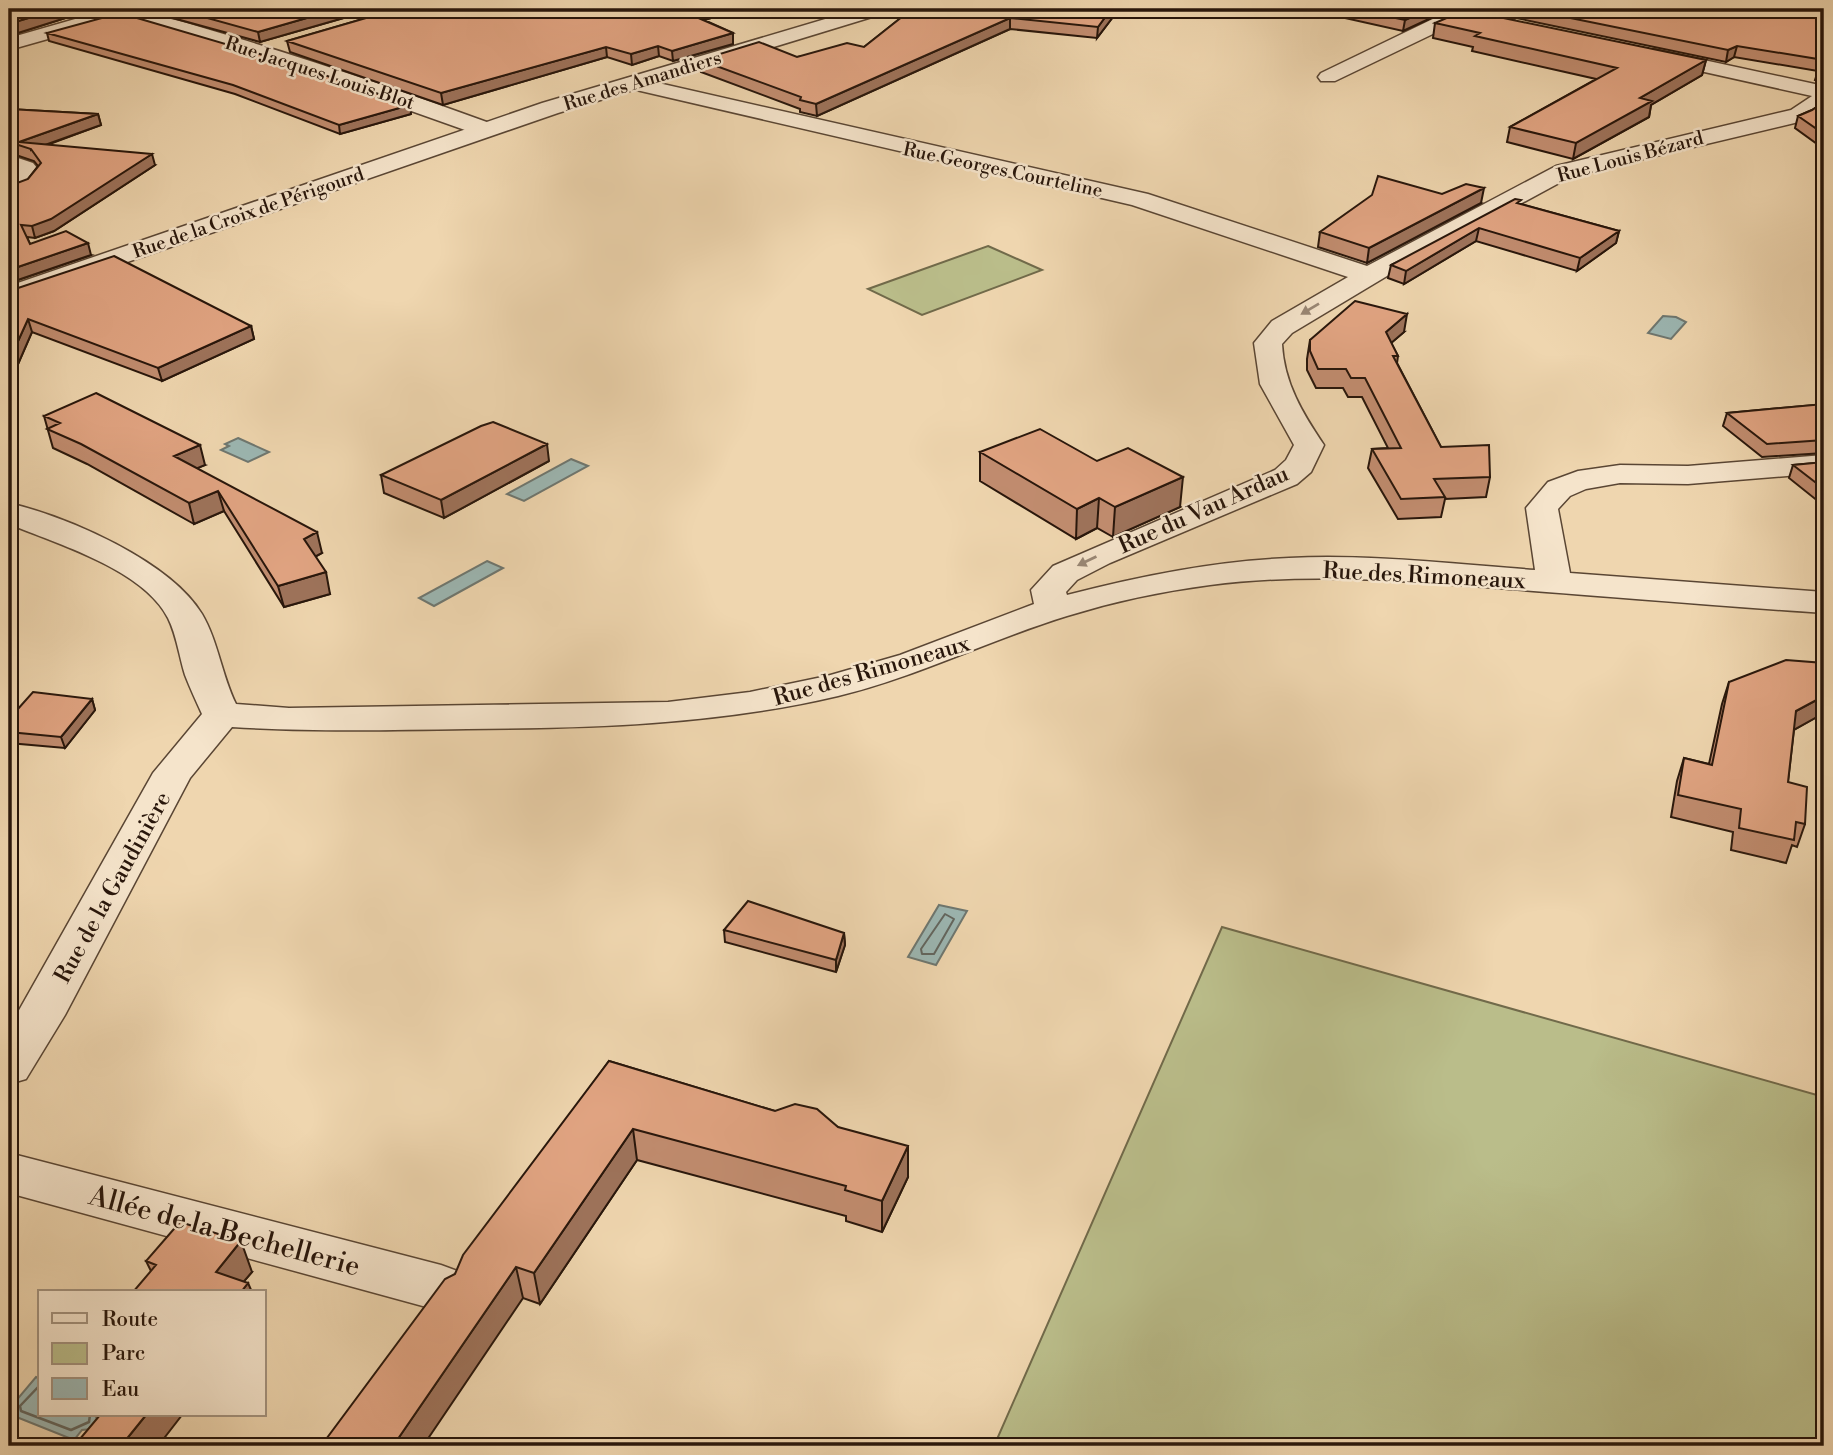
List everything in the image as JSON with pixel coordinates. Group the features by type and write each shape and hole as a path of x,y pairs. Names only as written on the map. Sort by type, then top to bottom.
{"street":[{"name":"Rue des Amandiers","path":"487,130 878,9"},
{"path":"1429,9 1521,26"},
{"path":"9,44 117,10"},
{"name":"Rue Jacques Louis Blot","path":"117,10 262,51 371,86 487,130"},
{"path":"1328,77 1460,14"},
{"path":"262,51 294,41"},
{"path":"1640,52 1824,95"},
{"name":"Rue Georges Courteline","path":"632,83 1139,199 1370,275"},
{"name":"Rue Louis Bézard","path":"1370,275 1564,171 1799,115 1824,95"},
{"name":"Rue de la Croix de Périgourd","path":"9,295 487,130"},
{"path":"9,162 25,168 30,174 21,184 9,189"},
{"name":"Rue du Vau Ardau","path":"1053,609 1048,590 1078,565 1286,477 1300,465 1309,445 1286,410 1267,360 1268,343 1282,327 1370,275"},
{"path":"1555,583 1542,523 1542,509 1548,498 1559,489 1578,481 1620,474 1756,471 1824,464"},
{"path":"9,513 106,554 138,571 172,596 198,645 204,675 222,715"},
{"name":"Rue des Rimoneaux","path":"222,715 289,719 525,717 668,713 750,703 833,686 913,663 1053,609 1208,575 1290,568 1429,572 1824,603"},
{"name":"Rue de la Gaudinière","path":"9,1066 42,1015 173,773 222,715"},
{"name":"Allée de la Bechellerie","path":"9,1172 441,1288"}],"green space":[{"path":"988,246 1042,270 922,315 868,289"},
{"path":"1222,927 1824,1097 1824,1446 994,1446"}],"water":[{"path":"1663,316 1676,317 1686,322 1671,339 1648,333"},
{"path":"238,438 269,452 248,462 221,450 229,446 225,444"},
{"path":"571,459 588,466 524,501 507,494"},
{"path":"487,561 503,568 434,606 419,598"},
{"path":"939,905 967,911 936,965 908,957"},
{"path":"36,1377 38,1416 96,1416 98,1421 92,1429 82,1430 74,1440 9,1414 9,1409"}],"building":[{"path":"9,9 59,9 15,22 9,20"},
{"path":"175,9 338,9 258,32"},
{"path":"397,9 707,9 689,14 733,33 672,51 658,46 631,54 606,47 441,93 287,41"},
{"path":"912,9 1111,9 1098,27 1010,18 816,104 700,60 759,42 797,57 847,43 864,47"},
{"path":"1352,9 1430,9 1405,20"},
{"path":"1526,9 1824,9 1824,60 1737,46 1728,50"},
{"path":"1465,10 1706,60 1640,98 1652,101 1576,143 1510,127 1617,68 1475,36 1480,33 1435,23"},
{"path":"120,13 290,63 410,105 339,125 233,85 47,33"},
{"path":"1824,102 1824,134 1798,116"},
{"path":"9,109 98,114 19,142 152,154 51,219 32,226 21,225 30,244 66,231 88,243 9,270 9,186 28,179 41,163 31,149 9,142"},
{"path":"1378,176 1442,194 1466,184 1484,188 1369,248 1320,232 1372,195"},
{"path":"1515,199 1521,200 1517,203 1619,231 1580,258 1479,228 1406,271 1391,265"},
{"path":"114,256 251,326 158,368 28,319 9,361 9,291"},
{"path":"1355,301 1407,314 1386,332 1398,356 1393,356 1441,447 1489,445 1490,477 1434,479 1445,497 1401,499 1372,449 1401,448 1365,378 1351,378 1346,369 1318,369 1310,351 1310,340"},
{"path":"96,393 200,445 174,456 317,532 304,539 326,572 278,586 218,491 189,503 81,444 47,429 60,423 44,416"},
{"path":"1824,404 1824,440 1767,444 1727,413"},
{"path":"493,422 547,444 441,500 381,475 481,426"},
{"path":"1040,429 1097,461 1128,448 1183,477 1115,507 1099,498 1077,509 980,452"},
{"path":"1824,462 1824,489 1793,465"},
{"path":"1786,660 1824,663 1824,696 1796,711 1788,782 1807,787 1805,824 1796,822 1794,840 1739,828 1741,809 1678,795 1684,758 1712,765 1729,682"},
{"path":"33,692 92,699 61,737 9,732 9,719"},
{"path":"748,901 844,933 836,960 724,930"},
{"path":"609,1061 775,1111 795,1104 817,1109 838,1127 908,1146 882,1201 845,1190 846,1186 633,1129 534,1273 516,1267 393,1446 321,1446 445,1279 455,1274 463,1255"},
{"path":"180,1222 241,1241 216,1272 248,1283 243,1290 135,1290 156,1265 146,1261"},
{"path":"99,1416 145,1416 121,1446 74,1446"}]}
